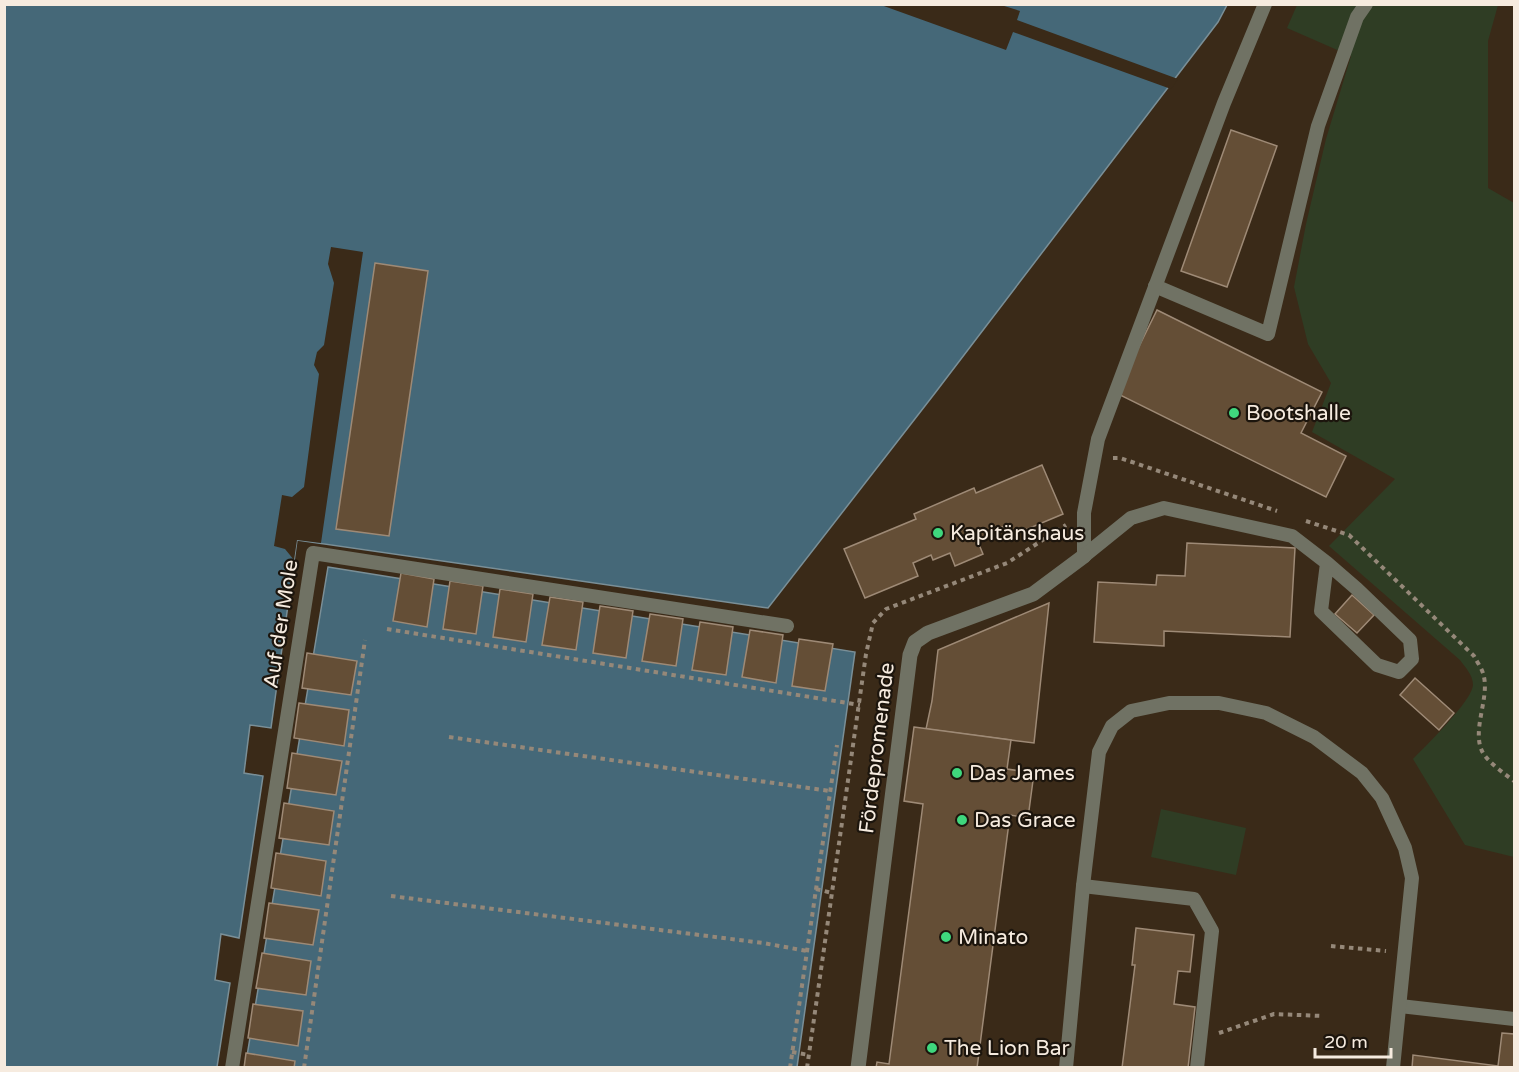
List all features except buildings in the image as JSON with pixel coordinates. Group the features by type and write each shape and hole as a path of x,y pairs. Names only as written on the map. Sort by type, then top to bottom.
{"street":[{"name":"Fördepromenade","path":"858,1068 910,655 915,642 928,633 1033,594 1084,556"}],"lane":[{"path":"1084,556 1084,513 1098,439 1224,103 1265,4"},
{"path":"1155,286 1268,334 1318,126 1357,17 1366,4"},
{"name":"Fördepromenade","path":"1084,556 1131,518 1164,508 1292,536 1327,563 1357,589 1410,640 1412,659 1399,672 1377,666 1321,611 1327,563"},
{"name":"Auf der Mole","path":"232,1068 313,553 787,626"},
{"path":"1066,1068 1083,886 1099,752 1112,726 1131,711 1169,703 1219,703 1266,713 1314,737 1362,773 1382,798 1405,848 1412,878 1393,1068"},
{"path":"1083,886 1194,899 1212,931 1197,1068"},
{"path":"1400,1006 1515,1019"}],"path":[{"path":"387,629 860,705"},
{"path":"304,1068 365,640"},
{"path":"449,738 830,791"},
{"path":"790,1068 837,745"},
{"path":"816,889 832,892"},
{"path":"391,896 763,943 807,951"},
{"path":"1331,946 1405,952"},
{"path":"1201,1034 1212,1036 1274,1014 1323,1016"},
{"path":"792,1052 809,1055"}],"green space":[{"path":"1297,5 1498,5 1488,41 1488,188 1514,203 1514,857 1465,845 1413,759 1448,723 1471,692 1472,678 1468,671 1460,660 1329,546 1395,479 1312,432 1331,383 1308,344 1294,287 1326,139 1351,56 1287,28"},
{"path":"1161,809 1246,828 1236,875 1151,857"}],"water":[{"path":"5,5 1227,5 1218,22 768,608 297,540 271,728 250,725 244,773 263,776 239,938 221,934 215,980 230,983 217,1067 5,1068"},
{"path":"328,567 855,652 797,1067 245,1068"}],"pier":[{"path":"881,5 1001,5 1020,11 1017,20 1178,79 1171,89 1013,32 1006,50"},
{"path":"331,247 363,252 321,543 297,540 294,560 285,549 274,546 282,495 292,497 304,487 319,374 314,365 317,352 324,345 334,283 328,264"}],"place":[{"name":"Bootshalle","path":"1234,413"},
{"name":"Kapitänshaus","path":"938,533"},
{"name":"Das James","path":"957,773"},
{"name":"Das Grace","path":"962,820"},
{"name":"Minato","path":"946,937"},
{"name":"The Lion Bar","path":"932,1048"}]}
